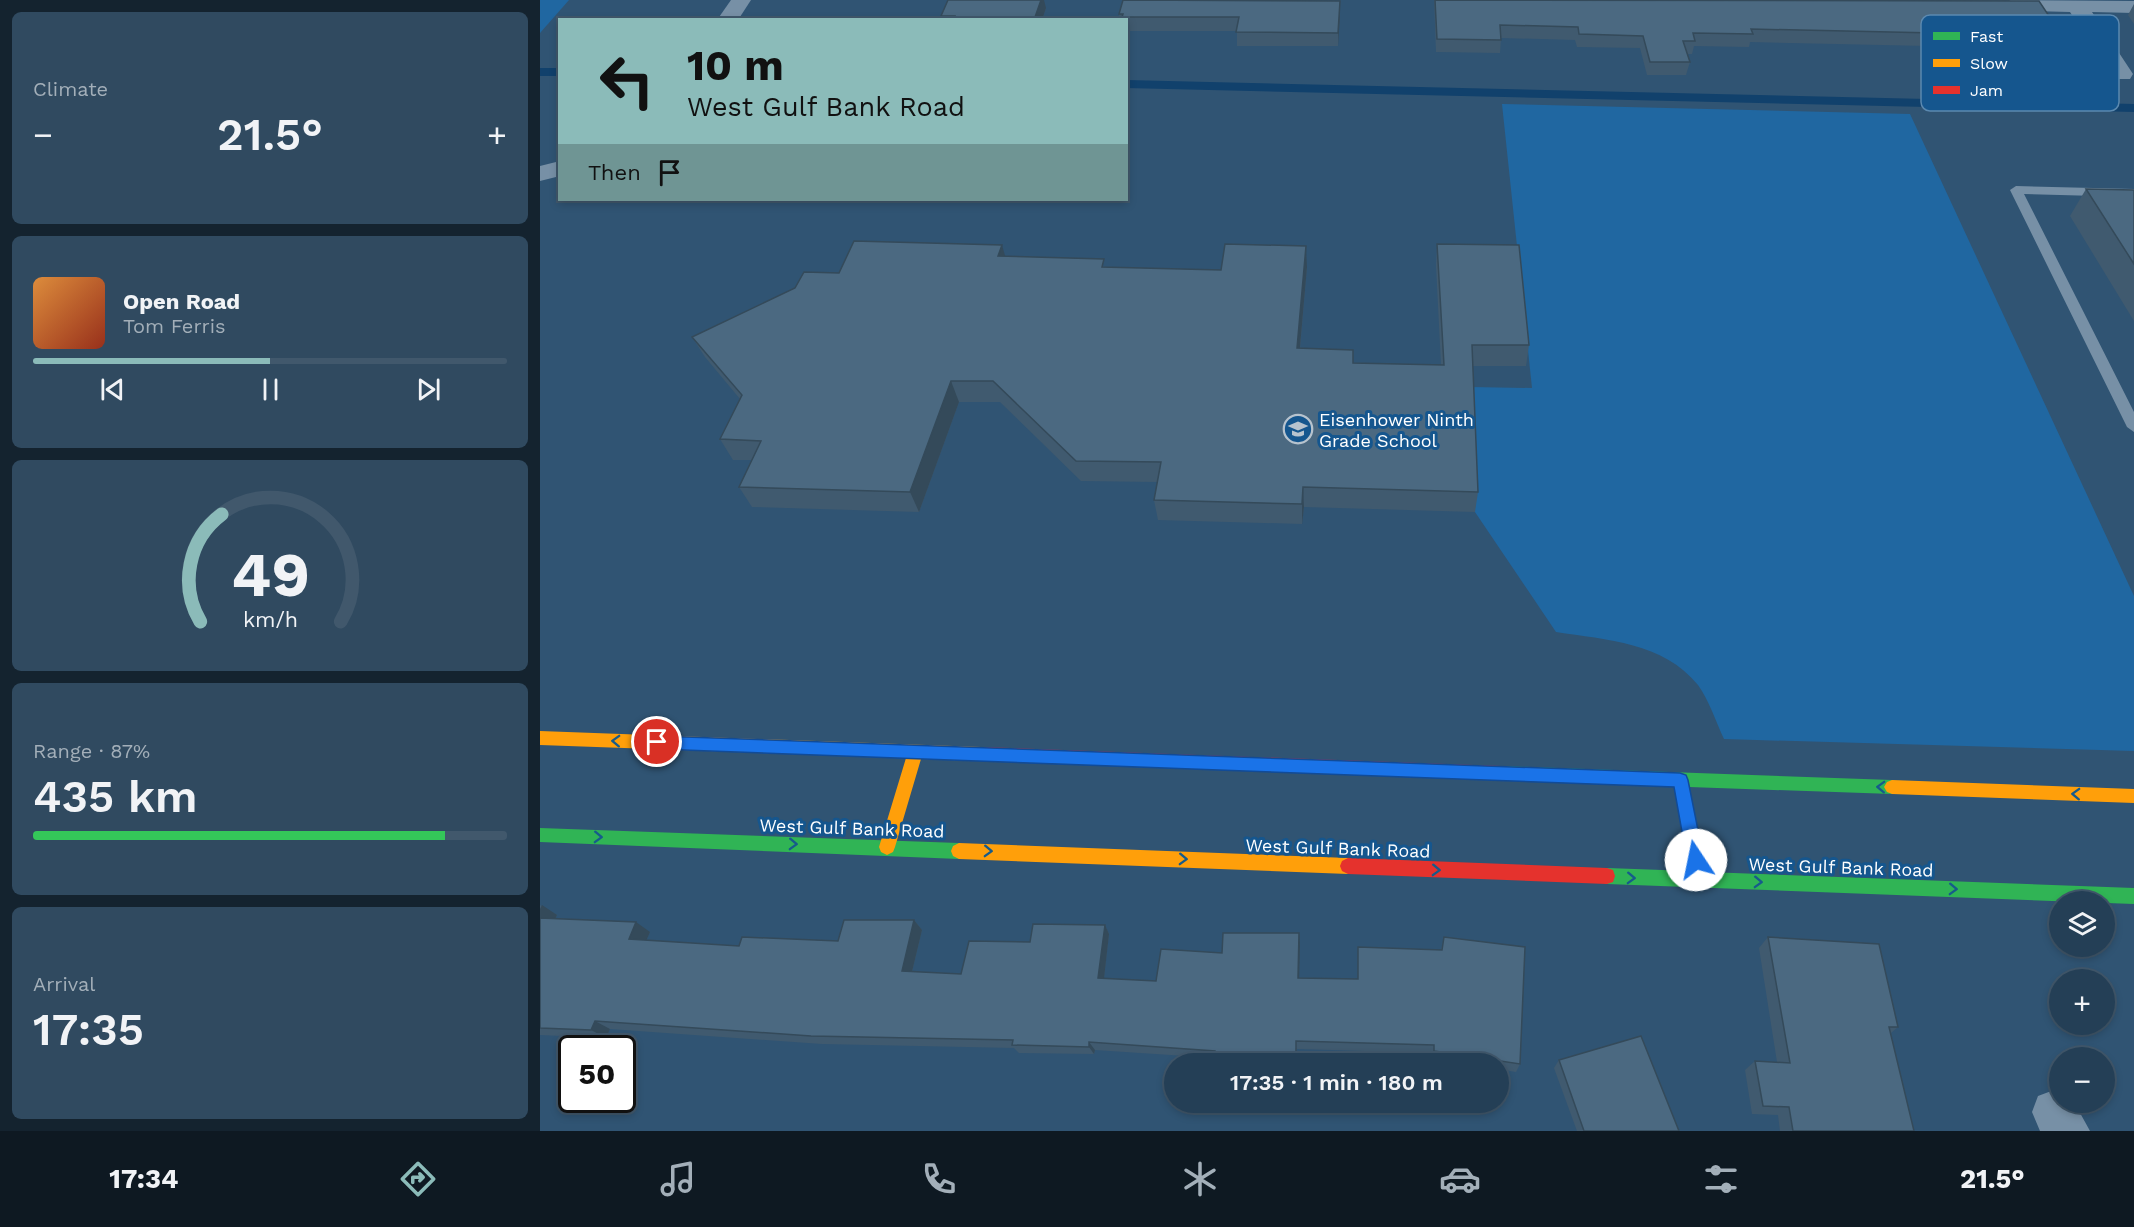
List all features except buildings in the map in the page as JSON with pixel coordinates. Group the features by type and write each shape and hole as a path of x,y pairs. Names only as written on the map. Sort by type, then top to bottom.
{"main road":[{"path":"540,738 2134,796"},
{"path":"887,847 915,753"},
{"path":"1680,780 1700,880"},
{"name":"West Gulf Bank Road","path":"540,835 2134,896"}],"street":[{"path":"728,18 741,0"},
{"path":"1983,4 2075,3 2134,7"},
{"path":"2119,69 2122,74"},
{"path":"540,174 558,169"}],"lane":[{"path":"2134,193 2016,190 2134,427"}],"shaded area":[{"path":"540,0 569,0 540,33"},
{"path":"1502,104 1910,114 2134,596 2134,751 1724,739 1698,685 1668,660 1633,645 1556,632 1475,512 1470,387 1532,388"}],"waterway":[{"path":"540,72 558,72"},
{"path":"1128,84 1921,103"},
{"path":"2119,108 2134,108"}],"traffic: fast":[{"path":"1501,773 1892,787"},
{"path":"1680,780 1700,880"},
{"path":"540,835 959,851"},
{"path":"1607,876 2134,896"}],"traffic: slow":[{"path":"540,738 981,754"},
{"path":"887,847 915,753"},
{"path":"1892,787 2134,796"},
{"path":"959,851 1348,866"}],"traffic: jam":[{"path":"981,754 1501,773"},
{"path":"1348,866 1607,876"}],"place":[{"name":"Eisenhower Ninth Grade School","path":"1298,429"}],"route":[{"path":"657,742 1680,780 1696,860"}]}
